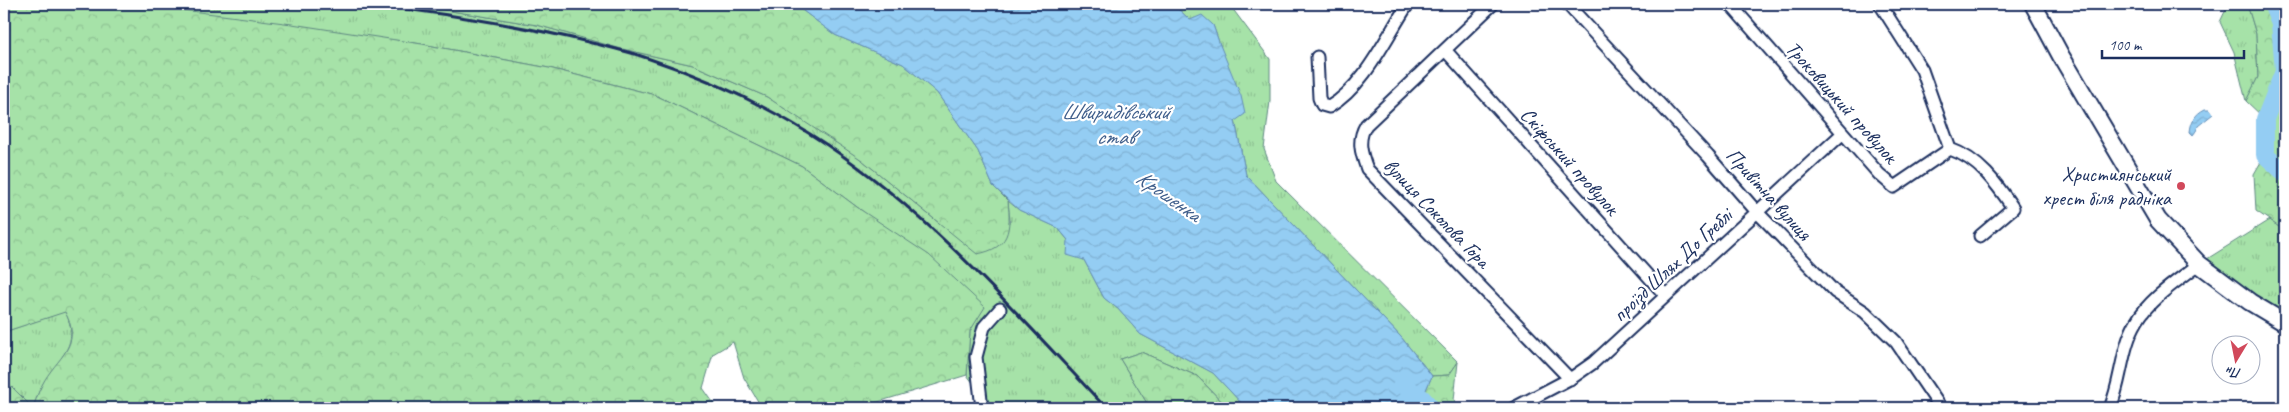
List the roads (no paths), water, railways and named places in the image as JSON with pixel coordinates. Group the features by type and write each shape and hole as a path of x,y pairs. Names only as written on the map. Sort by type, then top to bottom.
{"street":[{"path":"1317,57 1319,98 1322,104 1329,107 1338,102 1368,69 1408,4"},
{"name":"вулиця Соколова Гора","path":"1493,4 1446,51 1366,125 1360,135 1363,158 1367,169 1570,379"},
{"name":"Привітна вулиця","path":"1567,4 1708,156 1757,212 1835,292 1865,312 1896,342 1941,408"},
{"name":"Троковицький провулок","path":"1730,4 1879,174 1894,187 1950,149"},
{"path":"1880,4 1922,70 1950,149 1971,160 1991,176 2013,208 1980,236"},
{"path":"2034,4 2061,56 2152,210 2166,229 2199,264 2250,302 2285,323"},
{"name":"Скіфський провулок","path":"1446,51 1666,296"},
{"name":"проїзд Шлях До Греблі","path":"1514,408 1570,379 1593,363 1843,133"},
{"path":"2110,408 2118,390 2128,340 2137,320 2148,307 2199,264"},
{"path":"982,408 976,357 984,327 1000,309"},
{"path":"2118,390 2121,408"}],"water":[{"name":"Швиридівський став","path":"794,4 1173,4 1190,20 1202,15 1213,25 1241,96 1245,114 1235,121 1246,175 1401,337 1432,376 1418,408 1246,408 1213,373 1140,334 1118,309 1104,298 1084,260 1067,255 1068,240 1058,228 1019,210 993,186 978,151 937,93 903,64 835,35"},
{"path":"2205,109 2209,109 2213,114 2198,126 2193,135 2190,132 2191,124 2196,116"}],"waterway":[{"path":"2272,4 2280,24 2284,71 2265,119 2265,155 2285,173"},
{"name":"Крошенка","path":"1402,384 1422,398 1431,408"}],"railway":[{"path":"369,4 507,25 625,51 694,75 785,119 827,145 866,173 939,235 1007,303 1106,408"}],"place":[{"name":"Християнський хрест біля радніка","path":"2181,186"}]}
